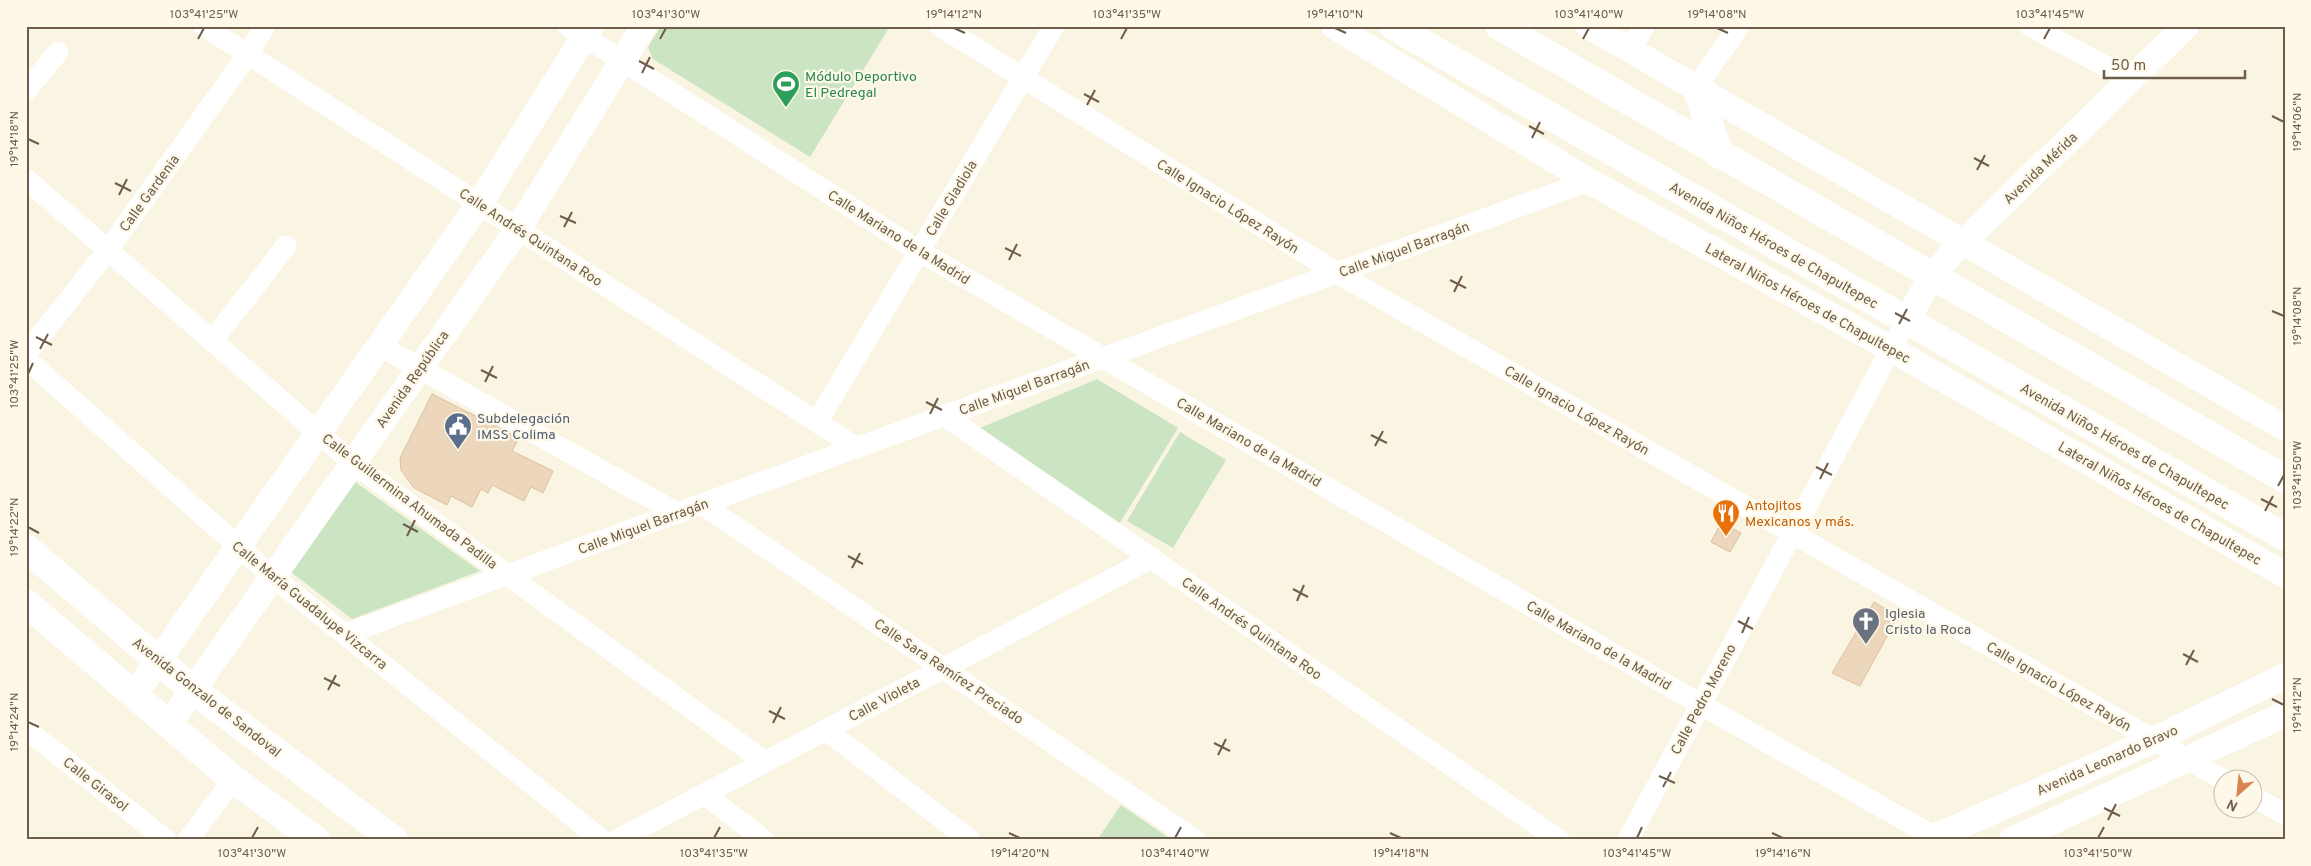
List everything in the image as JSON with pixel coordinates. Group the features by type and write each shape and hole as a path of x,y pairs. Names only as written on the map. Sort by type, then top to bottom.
{"main road":[{"name":"Avenida Niños Héroes de Chapultepec","path":"1393,26 2285,537"},
{"path":"1499,26 2285,479"},
{"path":"1696,88 1720,155"},
{"name":"Avenida Gonzalo de Sandoval","path":"26,548 193,690 394,840"},
{"path":"26,603 233,779 316,840"}],"street":[{"name":"Calle Andrés Quintana Roo","path":"204,26 857,448"},
{"name":"Calle Gardenia","path":"26,354 108,250 248,54 265,26"},
{"name":"Avenida República","path":"168,724 518,229 644,26"},
{"name":"Calle Ignacio López Rayón","path":"940,26 1337,273 2214,774"},
{"name":"Calle Gladiola","path":"817,422 1054,26"},
{"name":"Lateral Niños Héroes de Chapultepec","path":"1334,26 1589,181 1891,349 2285,575"},
{"path":"1589,26 2285,428"},
{"path":"1629,49 1645,26"},
{"path":"1696,88 1738,26"},
{"path":"2030,26 2131,80"},
{"name":"Avenida Mérida","path":"1906,321 1932,276 1963,242 2186,26"},
{"name":"Calle Mariano de la Madrid","path":"581,30 622,62 919,251 1934,839"},
{"path":"134,695 479,204 581,30"},
{"path":"26,91 58,52"},
{"name":"Calle Guillermina Ahumada Padilla","path":"26,179 353,463 509,574 765,762"},
{"name":"Calle Miguel Barragán","path":"345,634 1589,181"},
{"path":"212,340 286,246"},
{"name":"Calle Pedro Moreno","path":"1628,840 1906,321"},
{"path":"380,346 677,513"},
{"name":"Calle María Guadalupe Vizcarra","path":"26,359 273,577 602,840"},
{"name":"Calle Andrés Quintana Roo","path":"945,416 1558,840"},
{"name":"Calle Sara Ramírez Preciado","path":"702,504 944,667 1195,840"},
{"name":"Calle Violeta","path":"617,840 1152,558"},
{"name":"Avenida Leonardo Bravo","path":"1934,839 2154,740 2285,676"},
{"path":"2012,840 2189,760 2285,714"},
{"name":"Calle Girasol","path":"26,729 166,840"},
{"path":"826,730 970,840"},
{"path":"188,840 233,779"},
{"path":"704,794 764,840"},
{"path":"2264,802 2285,814"}],"green space":[{"name":"Módulo Deportivo El Pedregal","path":"661,26 890,26 810,157 653,59 648,47"},
{"path":"1097,379 1178,428 1120,523 980,428"},
{"path":"1180,432 1226,460 1173,548 1127,521"},
{"path":"355,482 480,571 352,619 291,572"},
{"path":"1121,805 1172,840 1097,840"}],"building":[{"name":"Subdelegación IMSS Colima","path":"432,394 519,438 512,451 553,471 543,493 531,487 524,501 492,485 488,493 481,489 472,507 451,496 447,505 414,488 401,470 400,458"},
{"name":"Antojitos Mexicanos y más.","path":"1721,523 1741,533 1730,552 1711,542"},
{"name":"Iglesia Cristo la Roca","path":"1874,602 1898,616 1860,686 1832,673"}],"place":[{"name":"Módulo Deportivo El Pedregal","path":"786,108"},
{"name":"Subdelegación IMSS Colima","path":"458,450"},
{"name":"Antojitos Mexicanos y más.","path":"1726,537"},
{"name":"Iglesia Cristo la Roca","path":"1866,645"}]}
